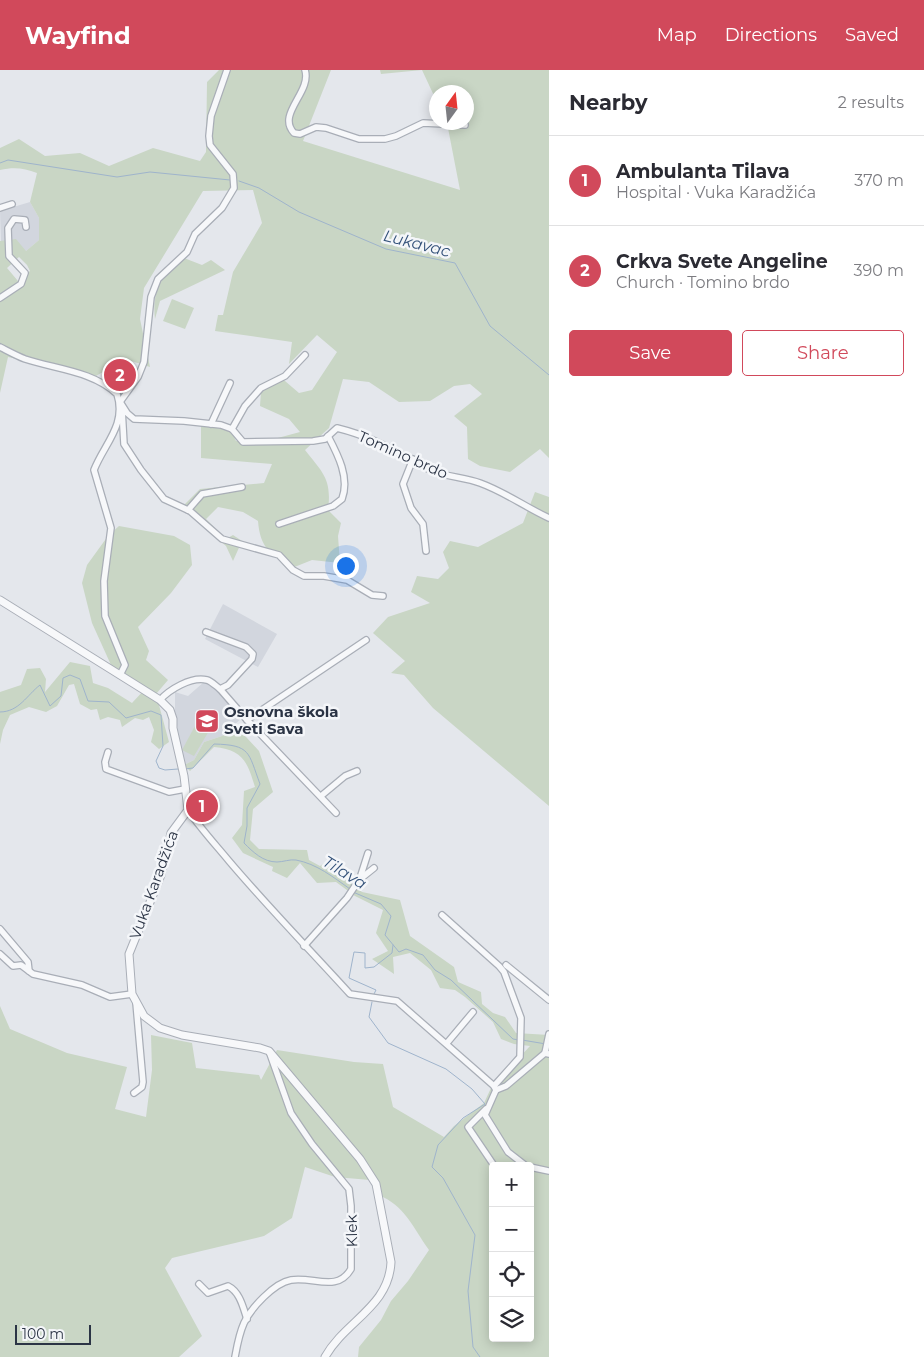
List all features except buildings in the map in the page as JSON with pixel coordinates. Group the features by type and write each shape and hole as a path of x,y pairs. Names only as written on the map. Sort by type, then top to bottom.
{"street":[{"path":"120,676 125,665 107,624 104,604 104,581 111,528 94,470 114,436 120,414 120,402 138,377 144,362 152,297 158,279 187,252 195,234 222,208 234,188 233,174 210,145 211,116 227,70"},
{"path":"305,70 307,76 304,89 290,115 289,126 294,133 300,134 316,127 326,128 359,139 385,139 396,136 422,123 429,123"},
{"path":"0,208 12,204"},
{"path":"0,298 21,284 25,273 9,256 8,228 14,219 25,220 26,227"},
{"path":"0,347 24,358 69,370 113,390 120,402 124,416 123,440 126,448 157,491 175,505 188,510 222,539 279,555 293,570 304,576 329,576 347,580 372,594 383,596"},
{"path":"232,429 246,406 261,388 285,376 305,355"},
{"path":"211,424 230,383"},
{"name":"Tomino brdo","path":"120,402 127,413 134,419 211,424 232,429 243,442 313,441 328,436 337,428 346,430 372,438 413,459 429,470 480,483 509,495 530,509 549,518"},
{"path":"279,524 337,504 342,499 345,483 343,470 328,436"},
{"path":"413,459 403,484 411,508 423,524 426,551"},
{"path":"188,510 202,494 242,487"},
{"path":"0,600 160,700 170,710 184,776 188,810"},
{"path":"206,632 246,647 253,654 252,659 244,669 228,685 220,689"},
{"path":"247,720 366,640"},
{"path":"160,700 178,686 206,680 220,689 336,813"},
{"path":"108,752 105,762 106,769 169,792 185,789"},
{"path":"322,796 345,776 357,771"},
{"name":"Vuka Karadžića","path":"134,1092 142,1087 143,1082 129,954 161,875 171,833 188,810 254,891 304,946 330,969 350,994 397,1001 447,1043 495,1088"},
{"path":"304,946 352,891 359,880 368,853"},
{"path":"359,880 374,868"},
{"path":"442,915 483,950 504,972 521,1018 520,1057 495,1088 485,1115 508,1152 521,1162"},
{"path":"0,929 28,962 29,972"},
{"path":"0,954 12,966 21,965 33,974 82,985 110,997 134,997 144,1016 160,1028 182,1035 269,1051"},
{"path":"506,965 549,1000"},
{"path":"447,1043 473,1012"},
{"path":"495,1088 506,1086 547,1054 547,1040"},
{"name":"Klek","path":"235,1357 239,1338 247,1318 281,1284 292,1280 326,1284 335,1282 348,1274 352,1259 349,1189 312,1144 291,1112 269,1051"},
{"name":"Klek","path":"269,1051 360,1159 376,1184 380,1199 391,1262 386,1287 373,1304 336,1339 325,1357"},
{"path":"486,1109 468,1127 492,1162"},
{"path":"534,1168 549,1171"},
{"path":"200,1284 208,1293 226,1286 232,1288 238,1295 247,1318"}],"shaded area":[{"path":"30,202 39,218 39,240 26,251 1,242 0,211"},
{"path":"223,604 277,634 258,667 205,639"},
{"name":"Osnovna škola Sveti Sava","path":"204,682 221,693 243,717 222,736 204,742 194,760 184,765 175,713 175,692 188,696"}],"green space":[{"path":"219,70 331,70 303,141 460,190 448,130 474,130 474,85 429,85 422,70 549,70 549,458 540,449 510,472 480,466 468,459 467,427 454,416 482,394 470,384 454,386 430,401 399,402 369,382 343,379 329,428 305,450 325,477 329,491 328,510 341,523 338,536 340,563 312,560 292,568 268,550 261,538 258,521 243,512 218,507 206,519 226,539 233,535 242,541 233,561 226,546 181,508 200,489 264,483 272,464 201,458 201,426 231,430 236,441 274,439 300,432 289,419 260,406 261,392 278,375 299,393 312,390 337,352 317,335 289,364 292,342 215,331 218,315 223,315 233,272 262,223 253,190 203,191 144,288 140,319 150,367 125,359 96,376 8,357 0,393 0,241 16,239 26,251 39,240 39,218 30,202 37,173 19,168 0,170 0,148 19,139 45,156 80,153 109,166 153,148 200,161 206,152 207,82","holes":["19,257 30,271 18,281 7,268"]},
{"path":"380,70 422,70 381,74"},
{"path":"184,258 202,265 211,260 225,270 160,301 155,319 155,299 160,284 169,271"},
{"path":"172,299 194,308 185,329 163,321"},
{"path":"535,492 549,497 549,806 433,708 404,675 391,673 405,661 373,633 388,617 430,603 411,592 417,576 438,579 449,568 443,552 450,541 478,547 523,523"},
{"path":"119,526 174,536 190,545 192,565 171,593 138,627 149,651 146,660 168,680 156,694 169,742 159,749 151,742 154,730 149,717 143,720 135,718 122,727 120,720 108,717 100,720 97,709 91,710 80,704 74,684 69,685 57,706 46,712 29,707 10,715 3,730 0,744 0,692 21,685 27,669 40,668 46,679 45,692 70,662 90,666 93,683 108,688 132,703 146,688 111,665 92,623 82,583 87,565 108,536"},
{"path":"196,724 209,731 194,756 182,750"},
{"path":"235,725 259,751 273,792 253,809 250,840 259,849 307,850 309,860 320,866 328,860 332,867 362,892 400,900 410,936 454,967 458,982 481,992 482,1004 493,1013 505,1017 516,1033 549,1035 549,1357 358,1357 359,1347 381,1320 391,1301 408,1281 429,1250 408,1218 395,1205 378,1195 370,1180 335,1177 305,1167 292,1218 264,1236 172,1258 165,1268 202,1336 179,1357 0,1357 0,1006 10,1029 67,1053 127,1067 115,1109 146,1117 152,1070 151,1035 192,1043 196,1068 259,1075 261,1080 277,1050 354,1062 383,1064 393,1107 444,1137 454,1126 484,1103 491,1088 530,1046 514,1044 501,1039 493,1022 455,990 440,988 431,970 410,953 393,957 394,974 372,959 388,951 376,933 383,910 355,896 336,882 317,883 300,863 287,878 272,871 273,867 243,853 232,838 242,825 244,791 255,787 242,758 232,751 224,749 214,747 190,771 184,765 194,760 204,742 222,736"}],"waterway":[{"name":"Lukavac","path":"0,163 8,160 117,177 150,172 230,180"},
{"name":"Lukavac","path":"239,181 259,188 299,212 386,249 455,263 490,326 549,375"},
{"name":"Tilava","path":"0,712 18,706 40,685 50,706 61,696 63,678 70,675 80,679 88,701 109,702 126,718 151,711 161,715 163,746 156,761 159,768 165,770 178,769"},
{"name":"Tilava","path":"185,769 193,768 214,744 235,746 242,749 250,758 260,784 247,808 247,826 244,843 255,853 272,862 296,860 311,865 350,889"},
{"name":"Tilava","path":"353,892 381,904 391,916 385,935 399,952 406,949 423,955 435,970 451,980 513,1039 519,1040"},
{"path":"374,994 376,990 349,978 354,952 365,953 365,968 374,967 392,953 393,945"},
{"path":"372,1002 369,1017 388,1043 446,1069 472,1089 485,1104 463,1118 438,1145 432,1167 443,1178 475,1235 468,1291 473,1347 480,1357"},
{"name":"Tilava","path":"522,1040 546,1044"}],"place":[{"name":"Crkva Svete Angeline","path":"120,375"},
{"name":"Osnovna škola Sveti Sava","path":"207,721"},
{"name":"Ambulanta Tilava","path":"202,806"}]}
